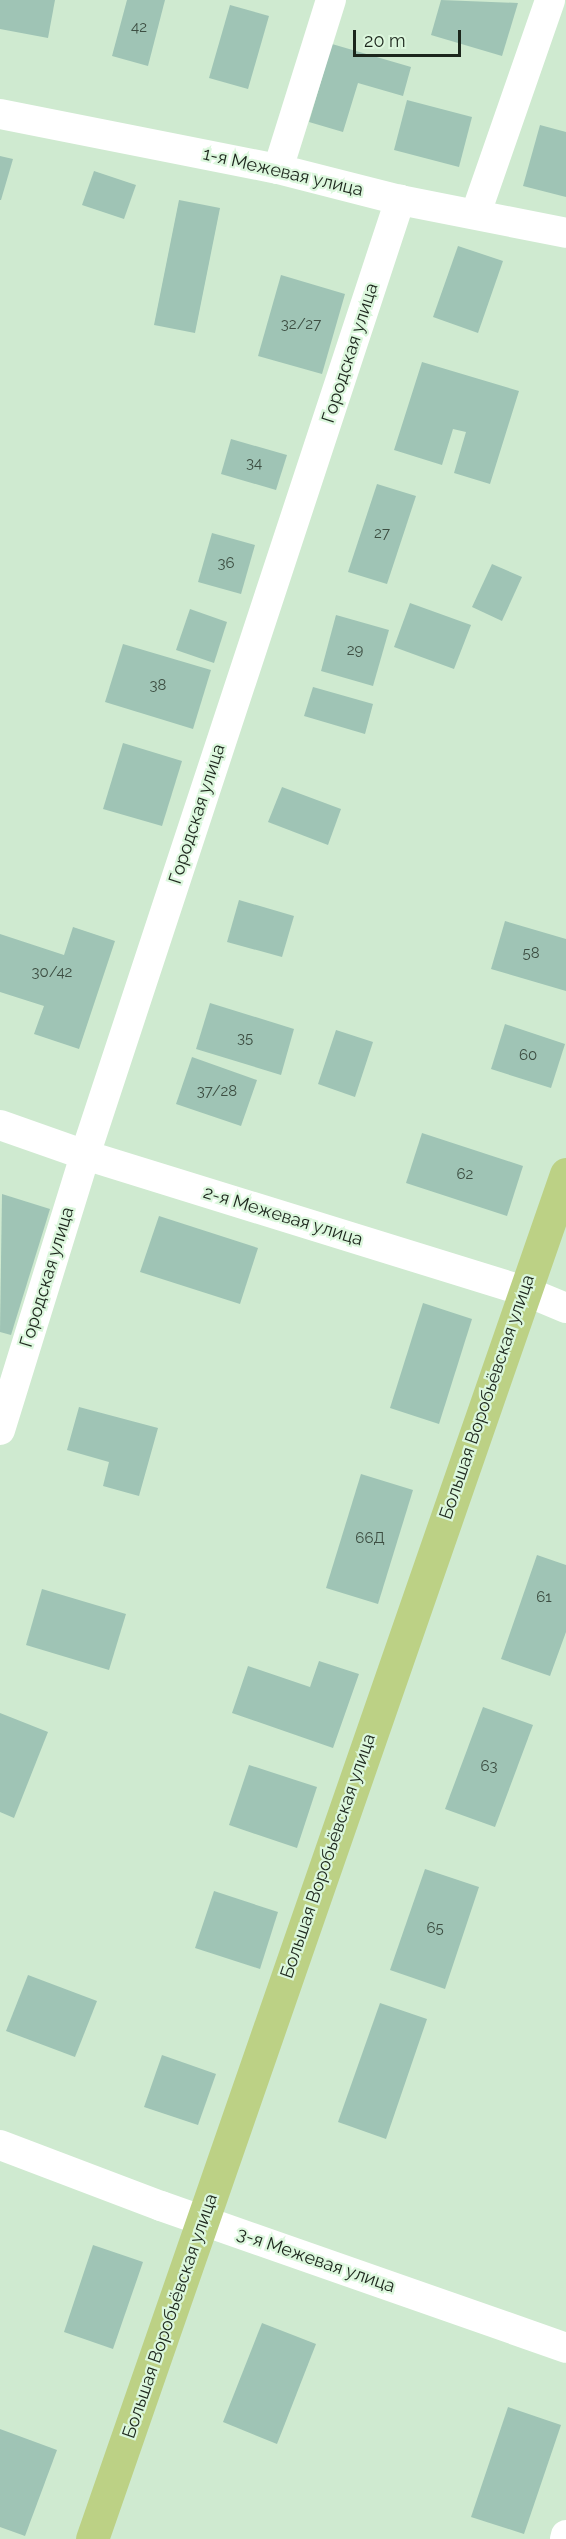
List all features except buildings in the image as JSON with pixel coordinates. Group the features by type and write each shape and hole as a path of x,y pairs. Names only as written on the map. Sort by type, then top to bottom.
{"main road":[{"name":"Большая Воробьёвская улица","path":"92,2539 566,1174"}],"street":[{"path":"278,169 331,0"},
{"path":"476,213 549,0"},
{"name":"1-я Межевая улица","path":"0,114 278,169 400,200 476,213 566,234"},
{"name":"Городская улица","path":"0,1430 85,1155 400,200"},
{"name":"2-я Межевая улица","path":"0,1125 85,1155 525,1291 566,1308"},
{"name":"3-я Межевая улица","path":"0,2145 203,2221 566,2348"}]}
